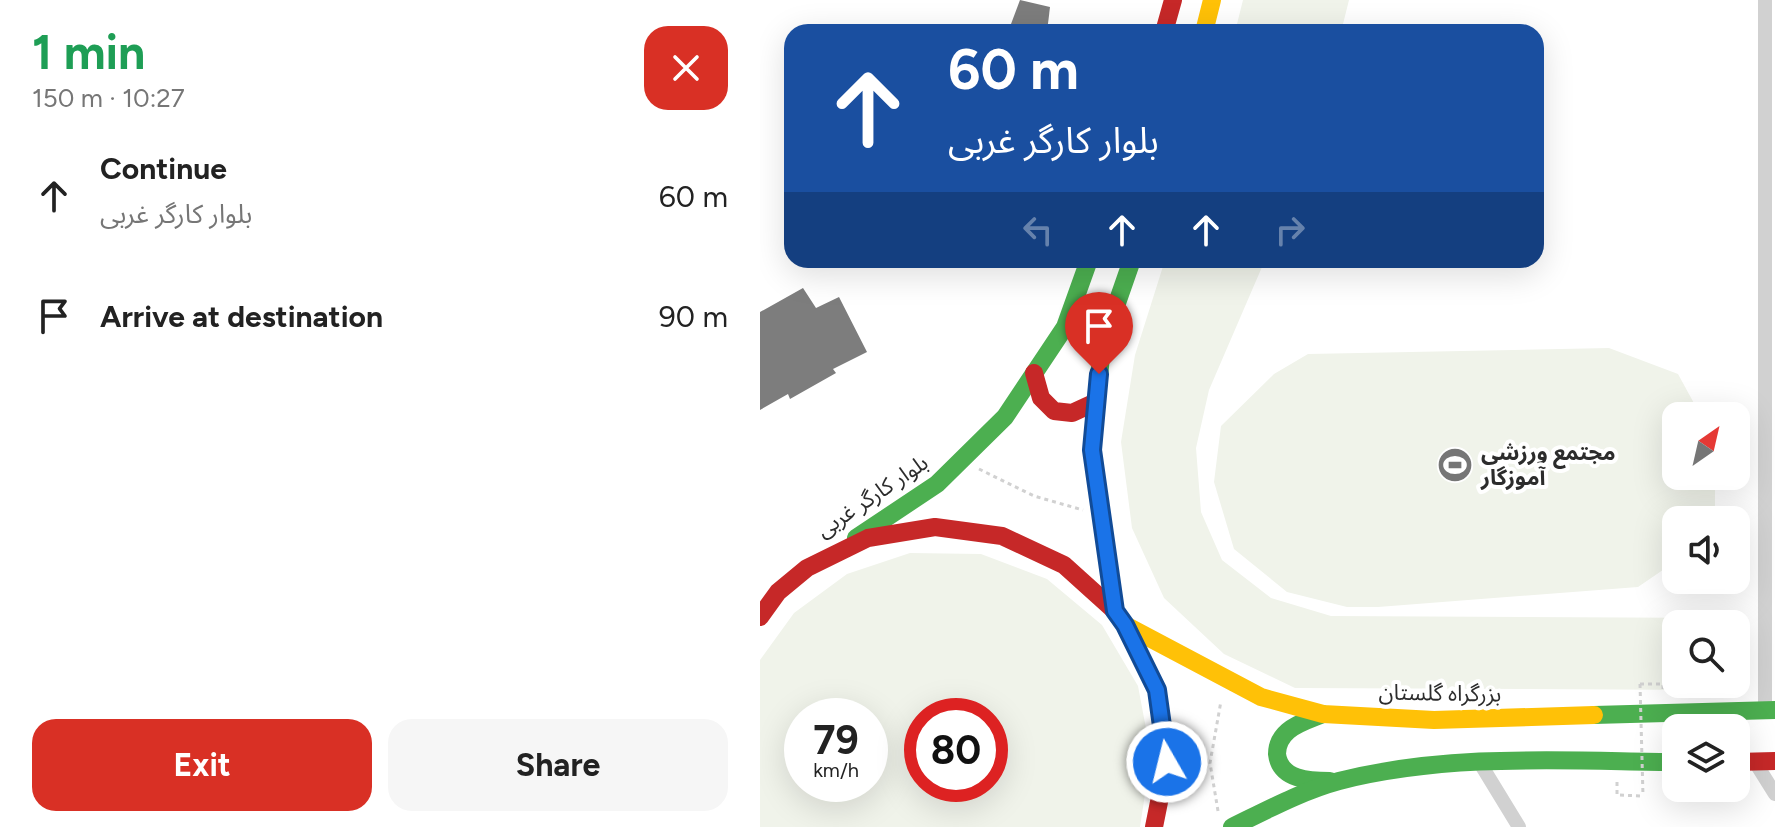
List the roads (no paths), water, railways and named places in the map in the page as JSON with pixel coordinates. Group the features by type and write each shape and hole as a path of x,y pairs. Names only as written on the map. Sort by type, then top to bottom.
{"main road":[{"path":"1166,24 1173,0"},
{"path":"1206,24 1212,0"},
{"name":"بلوار کارگر غربی","path":"807,568 937,484 1005,417 1065,327 1086,268"},
{"path":"1129,268 1102,346 1092,450 1120,618 1157,690 1167,762 1154,827"},
{"path":"1034,373 1037,395 1053,412 1076,414 1096,402"},
{"path":"760,602 778,592 807,568 868,538 935,527 1002,536 1064,565 1120,618"},
{"path":"760,617 778,592"},
{"name":"بزرگراه گلستان","path":"1120,618 1261,697 1323,714 1434,720 1770,710"},
{"path":"1323,714 1286,732 1277,745 1277,759 1284,771 1295,778 1339,781"},
{"path":"1750,762 1775,761"},
{"path":"1226,821 1339,781 1432,764 1662,762"}],"street":[{"path":"1765,0 1770,52 1770,710"},
{"path":"1480,763 1519,827"},
{"path":"1750,767 1775,794"}],"place":[{"name":"مجتمع ورزشی آموزگار","path":"1455,465"}]}
